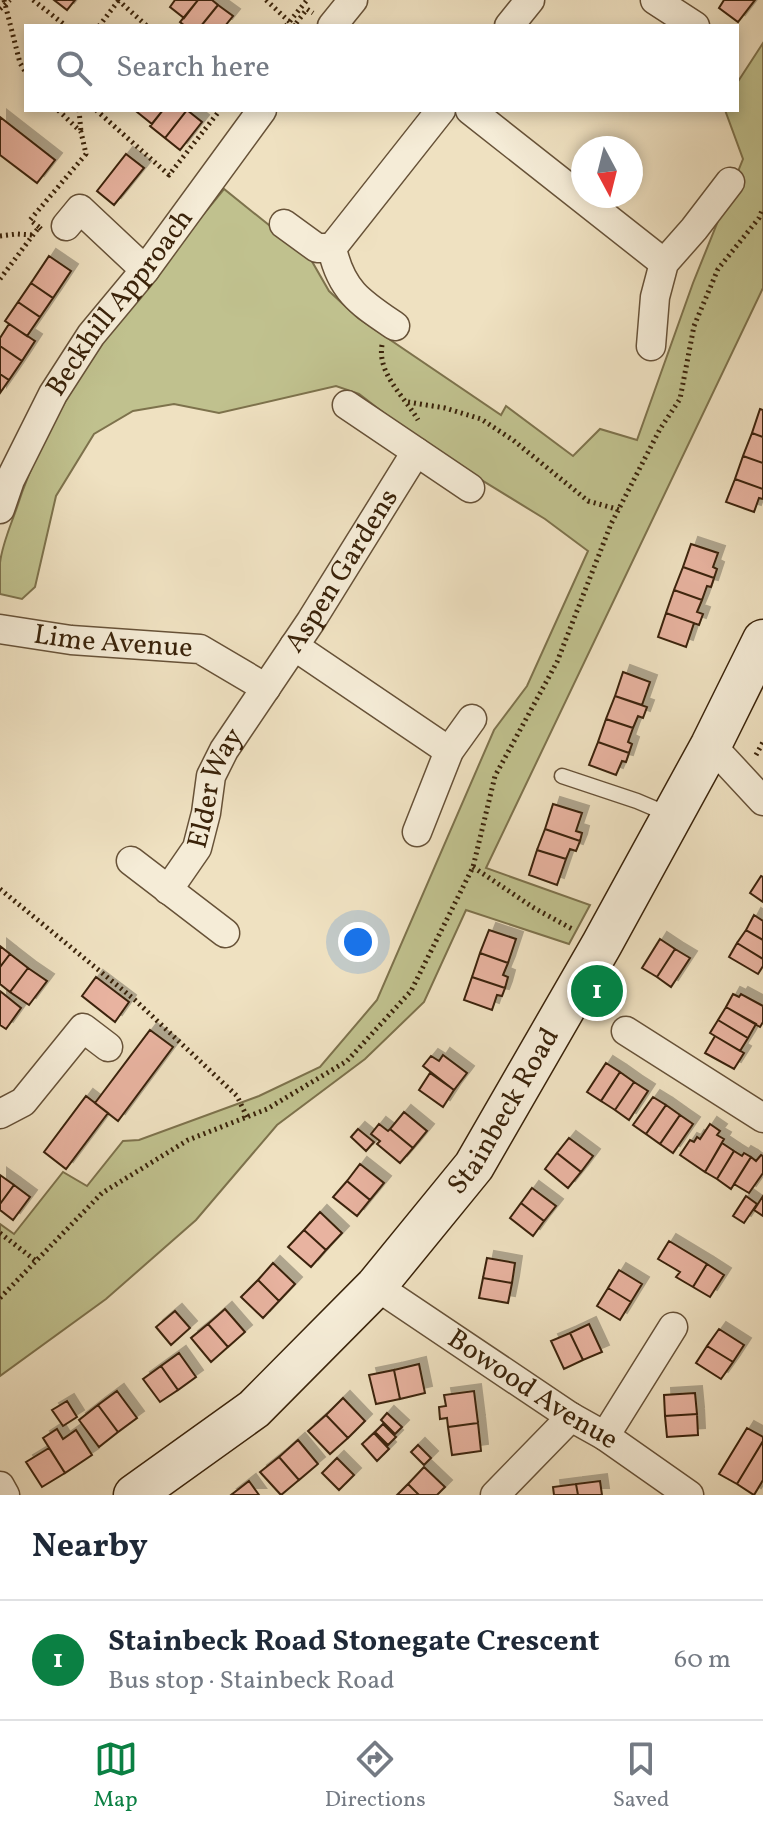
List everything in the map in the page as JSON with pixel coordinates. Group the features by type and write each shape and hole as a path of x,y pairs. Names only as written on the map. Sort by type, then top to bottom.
{"street":[{"path":"334,24 353,0"},
{"path":"511,24 530,0"},
{"path":"655,0 692,24"},
{"name":"Beckhill Approach","path":"0,509 5,477 60,382 91,335 145,270 261,112"},
{"path":"332,248 439,112"},
{"path":"473,112 664,263"},
{"path":"651,346 655,297 664,263 730,182"},
{"path":"52,227 80,209 145,270"},
{"path":"284,224 317,248 332,248"},
{"path":"332,248 337,272 357,299 391,324"},
{"path":"347,405 470,488"},
{"name":"Aspen Gardens","path":"266,688 416,452"},
{"name":"Lime Avenue","path":"0,629 71,640 200,649 266,688"},
{"name":"Stainbeck Road","path":"134,1495 254,1409 376,1286 474,1166 602,944 711,745 763,640"},
{"path":"294,646 449,751"},
{"name":"Elder Way","path":"168,890 197,848 211,776 224,750 266,688"},
{"path":"417,832 449,751 472,719"},
{"path":"711,745 763,801"},
{"path":"131,861 225,933"},
{"path":"0,1114 23,1102 83,1028 108,1047"},
{"path":"626,1031 762,1116"},
{"name":"Bowood Avenue","path":"376,1286 571,1417 605,1436 689,1495"},
{"path":"605,1436 673,1327"},
{"path":"495,1495 571,1417"},
{"path":"0,1486 5,1495"}],"lane":[{"path":"562,776 672,816"}],"path":[{"path":"33,0 63,24"},
{"path":"100,24 118,0 145,24"},
{"path":"266,0 288,24 307,0"},
{"path":"0,9 7,1"},
{"path":"7,1 24,70"},
{"path":"296,24 307,9 314,14 306,24"},
{"path":"60,112 81,132"},
{"path":"52,227 30,220 86,154 79,112"},
{"path":"98,112 169,175 218,112"},
{"path":"0,1298 102,1193 188,1140 267,1109 347,1061 411,991 473,867 495,776 557,662 611,524 660,429 680,399 694,326 718,269 759,218 763,208"},
{"path":"1,277 33,236 52,227"},
{"path":"0,236 33,236"},
{"path":"391,324 381,353 387,375 418,421 416,452"},
{"path":"408,402 445,408 481,419 513,440 588,501 620,510"},
{"path":"473,867 534,908 602,944"},
{"path":"0,889 135,1000 237,1096 247,1117"},
{"path":"0,1233 36,1261"}],"green space":[{"path":"763,43 763,288 486,868 590,905 569,944 466,910 424,1002 365,1059 277,1125 196,1220 106,1299 0,1376 0,1224 14,1234 63,1172 87,1186 123,1141 139,1140 259,1096 320,1067 377,1000 494,730 527,686 588,551 545,519 431,449 359,394 336,386 219,413 174,404 133,411 94,434 56,496 35,587 22,599 0,594 0,563 4,543 33,465 54,422 105,340 224,189 310,258 329,291 358,318 501,415 506,406 573,456 600,429 637,440 693,283 743,159 726,112 739,112 739,80"}],"building":[{"path":"54,0 75,0 67,10"},
{"path":"175,0 198,0 184,18 170,7"},
{"path":"198,0 212,0 218,5 203,24 180,22"},
{"path":"724,0 755,0 738,22 719,8"},
{"path":"218,5 233,16 227,24 203,24"},
{"path":"137,112 161,112 152,124"},
{"path":"161,112 185,112 165,138 150,126"},
{"path":"185,112 202,122 180,150 165,138"},
{"path":"0,117 55,160 37,183 0,155"},
{"path":"126,154 144,168 114,205 97,191"},
{"path":"49,256 71,271 53,298 31,283"},
{"path":"31,283 53,298 40,317 18,302"},
{"path":"18,302 40,317 27,336 5,321"},
{"path":"9,324 35,341 22,361 0,346 0,338"},
{"path":"0,346 22,361 9,380 0,374"},
{"path":"0,374 9,380 0,393"},
{"path":"760,409 763,410 763,437 752,433"},
{"path":"752,433 763,437 763,463 743,456"},
{"path":"743,456 763,463 763,489 735,479"},
{"path":"735,479 763,489 763,499 759,498 754,512 726,502"},
{"path":"691,544 718,553 713,567 717,569 714,578 683,567"},
{"path":"683,567 714,578 702,600 674,590"},
{"path":"674,590 702,600 697,612 703,614 699,625 666,613"},
{"path":"666,613 694,623 686,647 658,637"},
{"path":"623,672 650,682 642,705 615,696"},
{"path":"615,696 647,707 643,718 638,716 633,728 606,719"},
{"path":"606,719 633,728 628,742 632,744 629,753 598,742"},
{"path":"598,742 629,753 616,775 589,765"},
{"path":"553,804 582,813 576,831 582,833 580,841 545,829"},
{"path":"545,829 580,841 576,851 570,849 566,859 537,850"},
{"path":"537,850 566,859 557,885 529,875"},
{"path":"763,877 763,902 750,893"},
{"path":"754,915 763,921 763,940 746,930"},
{"path":"489,930 516,939 508,963 480,953"},
{"path":"746,930 763,940 763,959 737,943"},
{"path":"660,939 675,949 657,977 642,968"},
{"path":"737,943 763,959 758,974 729,957"},
{"path":"0,946 10,954 0,967"},
{"path":"675,949 690,958 671,987 657,977"},
{"path":"480,953 508,963 503,975 508,977 505,988 472,977"},
{"path":"10,954 28,968 10,992 0,984 0,967"},
{"path":"28,968 47,981 29,1005 10,992"},
{"path":"96,977 129,1002 115,1022 82,996"},
{"path":"472,977 505,988 502,996 497,995 492,1010 464,1000"},
{"path":"0,991 21,1008 6,1029 0,1025"},
{"path":"733,994 739,997 741,994 763,1006 760,1027 726,1007"},
{"path":"726,1007 756,1024 748,1038 718,1020"},
{"path":"718,1020 748,1038 740,1051 710,1033"},
{"path":"150,1030 173,1047 118,1121 95,1103"},
{"path":"715,1036 744,1053 734,1069 705,1053"},
{"path":"443,1055 467,1073 454,1090 423,1066 431,1056 439,1061"},
{"path":"606,1063 620,1072 601,1101 587,1092"},
{"path":"620,1072 634,1082 615,1110 601,1101"},
{"path":"430,1073 454,1090 443,1107 419,1090"},
{"path":"634,1082 648,1091 629,1120 615,1110"},
{"path":"86,1096 108,1113 66,1169 44,1152"},
{"path":"653,1097 666,1105 646,1134 633,1125"},
{"path":"666,1105 680,1115 660,1144 646,1134"},
{"path":"404,1112 427,1131 413,1148 390,1129"},
{"path":"680,1115 693,1124 673,1153 660,1144"},
{"path":"379,1124 413,1148 400,1163 377,1144 380,1141 371,1134"},
{"path":"710,1124 720,1131 717,1135 724,1139 705,1172 680,1155 690,1140 700,1139"},
{"path":"358,1129 374,1142 366,1151 351,1137"},
{"path":"569,1138 593,1156 581,1172 557,1153"},
{"path":"722,1143 734,1151 717,1179 705,1172"},
{"path":"734,1151 751,1157 731,1189 717,1179"},
{"path":"557,1153 581,1172 568,1188 545,1169"},
{"path":"761,1155 763,1173 749,1193 734,1184 751,1157 756,1161"},
{"path":"360,1164 384,1183 370,1200 347,1181"},
{"path":"0,1175 14,1185 0,1204"},
{"path":"347,1181 370,1200 357,1216 333,1197"},
{"path":"14,1185 30,1197 13,1220 0,1210 0,1204"},
{"path":"532,1188 556,1206 544,1221 521,1203"},
{"path":"746,1196 757,1204 744,1223 733,1216"},
{"path":"763,1196 763,1216 754,1210"},
{"path":"521,1203 544,1221 533,1236 510,1218"},
{"path":"320,1212 342,1233 326,1250 304,1230"},
{"path":"304,1230 326,1250 311,1267 288,1247"},
{"path":"669,1241 707,1264 693,1287 676,1277 680,1272 658,1259"},
{"path":"487,1258 515,1263 512,1283 483,1278"},
{"path":"273,1263 295,1284 279,1301 258,1280"},
{"path":"707,1264 724,1275 710,1297 693,1287"},
{"path":"619,1270 642,1284 631,1302 608,1288"},
{"path":"483,1278 512,1283 508,1303 479,1298"},
{"path":"258,1280 279,1301 263,1318 241,1297"},
{"path":"608,1288 631,1302 620,1320 597,1306"},
{"path":"225,1309 245,1332 228,1347 208,1324"},
{"path":"175,1311 190,1328 171,1345 156,1327"},
{"path":"208,1324 228,1347 211,1362 191,1338"},
{"path":"589,1324 602,1352 583,1360 570,1333"},
{"path":"719,1329 744,1345 733,1362 707,1346"},
{"path":"570,1333 583,1360 564,1369 551,1341"},
{"path":"707,1346 733,1362 721,1379 696,1363"},
{"path":"179,1353 196,1377 178,1390 161,1366"},
{"path":"419,1364 425,1393 400,1399 394,1370"},
{"path":"161,1366 178,1390 160,1402 143,1379"},
{"path":"394,1370 400,1399 376,1404 369,1375"},
{"path":"117,1391 137,1418 118,1432 98,1405"},
{"path":"474,1391 478,1423 448,1427 447,1418 440,1419 439,1407 446,1406 444,1395"},
{"path":"695,1393 697,1414 665,1416 664,1395"},
{"path":"343,1398 365,1421 348,1438 326,1415"},
{"path":"67,1401 77,1417 63,1426 52,1410"},
{"path":"98,1405 118,1432 99,1447 79,1420"},
{"path":"387,1413 402,1427 395,1434 381,1420"},
{"path":"697,1414 698,1435 667,1437 665,1416"},
{"path":"326,1415 348,1438 330,1454 308,1431"},
{"path":"478,1423 481,1451 452,1455 448,1427"},
{"path":"383,1424 396,1437 388,1445 375,1432"},
{"path":"747,1428 763,1437 763,1441 737,1484 719,1474"},
{"path":"57,1429 63,1439 76,1430 92,1455 65,1473 43,1438"},
{"path":"374,1433 389,1449 377,1461 362,1444"},
{"path":"298,1440 318,1464 299,1480 279,1457"},
{"path":"763,1441 763,1480 754,1495 737,1484"},
{"path":"418,1445 431,1458 424,1465 411,1452"},
{"path":"49,1448 65,1473 42,1487 26,1462"},
{"path":"279,1457 299,1480 281,1495 260,1472"},
{"path":"337,1458 354,1475 339,1490 322,1473"},
{"path":"424,1467 445,1487 437,1495 419,1495 408,1484"},
{"path":"249,1481 259,1495 231,1495"},
{"path":"600,1481 602,1495 578,1495 576,1484"},
{"path":"408,1484 419,1495 397,1495"},
{"path":"576,1484 578,1495 554,1495 553,1487"}],"place":[{"name":"Stainbeck Road Stonegate Crescent","path":"597,991"}]}
